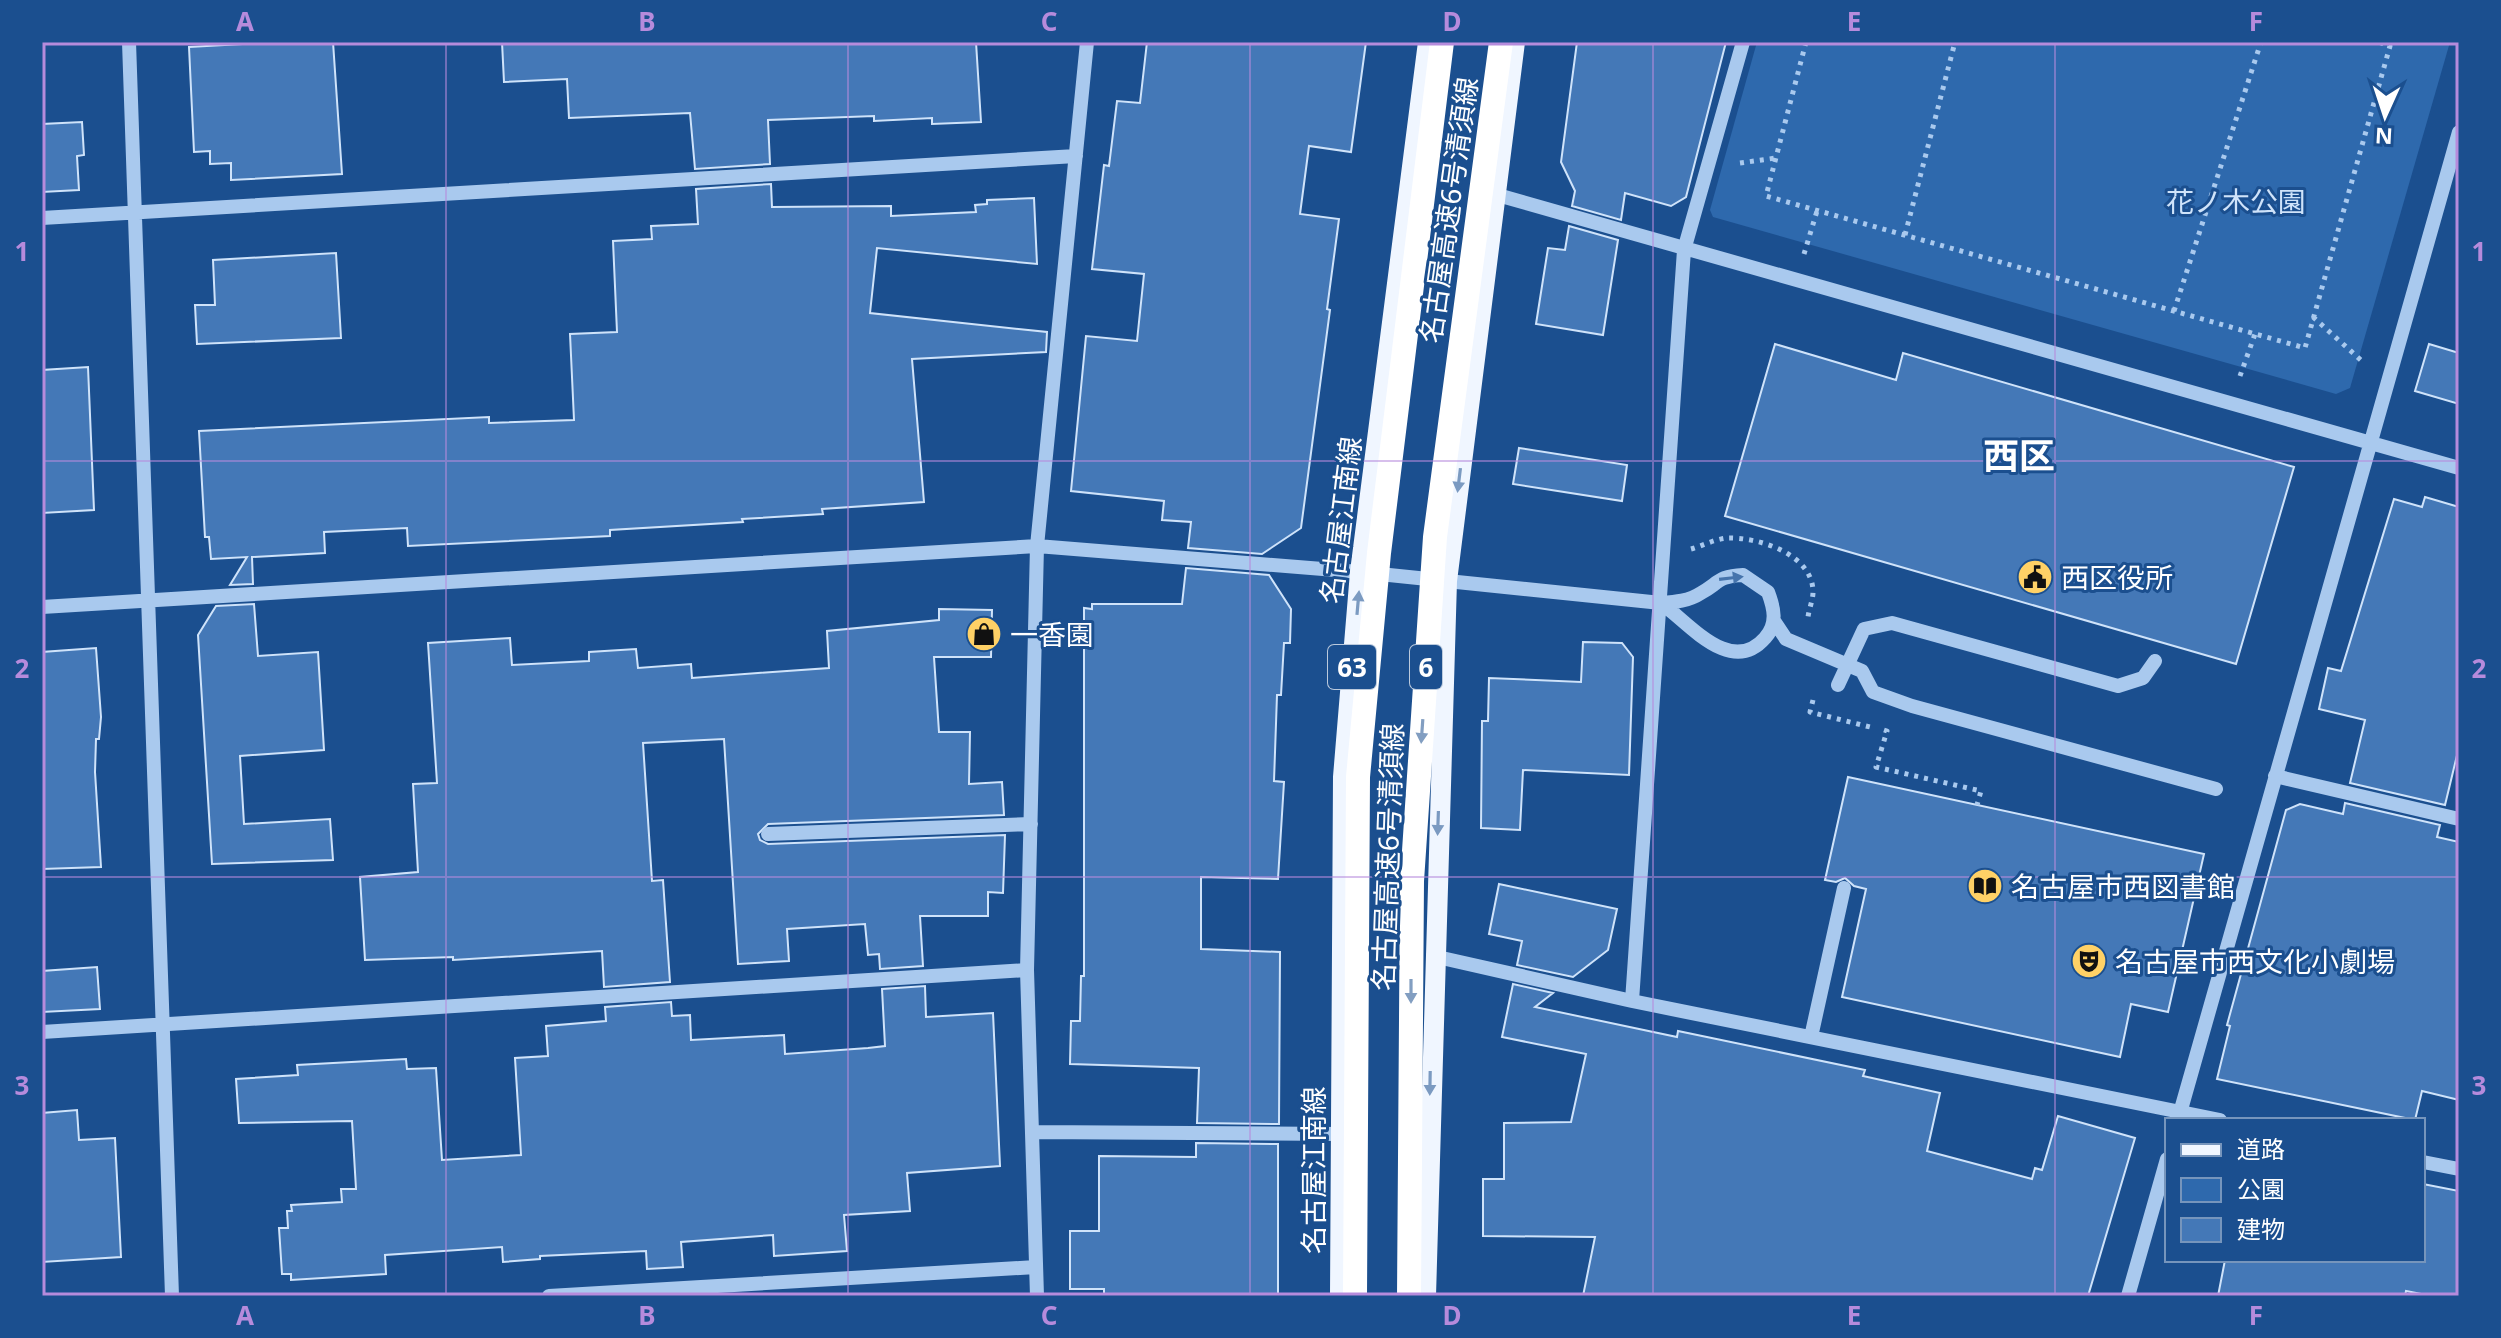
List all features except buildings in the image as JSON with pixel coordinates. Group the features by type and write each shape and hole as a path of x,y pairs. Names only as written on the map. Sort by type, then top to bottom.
{"highway":[{"name":"名古屋高速6号清須線","path":"1355,1296 1358,777 1379,553 1442,42"},
{"name":"名古屋高速6号清須線","path":"1409,1296 1412,881 1434,553 1501,42"}],"main road":[{"name":"名古屋江南線","path":"1340,1296 1343,777 1360,572 1428,42"},
{"path":"1426,1296 1433,956 1447,581 1515,42"}],"street":[{"path":"129,42 172,1296"},
{"path":"1037,1296 1027,970 1037,546 1087,42"},
{"path":"1632,1001 1684,250 1743,42"},
{"path":"2179,1116 2459,132"},
{"path":"42,218 1076,156"},
{"path":"1494,194 2459,468"},
{"path":"42,607 1037,546 1360,572 1661,603 1684,600 1703,593 1713,581 1743,575 1768,592 1774,621 1786,639 1862,671 1873,692 2216,789"},
{"path":"1661,603 1714,647 1729,652 1744,652 1758,646 1768,635 1774,621"},
{"path":"1838,685 1864,629 1892,623 2118,686 2143,678 2155,661"},
{"path":"2275,776 2459,819"},
{"path":"768,834 1031,824"},
{"path":"1811,1037 1844,888"},
{"path":"1433,956 1632,1001 2200,1118"},
{"path":"42,1032 1027,970"},
{"path":"1032,1132 1341,1134"},
{"path":"2425,1162 2459,1169"},
{"path":"2128,1296 2165,1166"},
{"path":"549,1296 1036,1267"}],"path":[{"path":"1806,42 1766,196 2305,348 2390,46"},
{"path":"1905,235 1955,42"},
{"path":"2174,311 2261,42"},
{"path":"2378,42 2390,46 2398,42"},
{"path":"1796,282 1817,211"},
{"path":"2313,317 2387,385"},
{"path":"2231,404 2255,334"}],"green space":[{"name":"花ノ木公園","path":"1757,42 2450,42 2350,388 2336,394 1713,217 1710,210"}],"place":[{"name":"西区役所","path":"2035,577"},
{"name":"一香園","path":"984,634"},
{"name":"名古屋市西図書館","path":"1985,886"},
{"name":"名古屋市西文化小劇場","path":"2089,961"}],"district":[{"name":"西区","path":"2019,455"}]}
